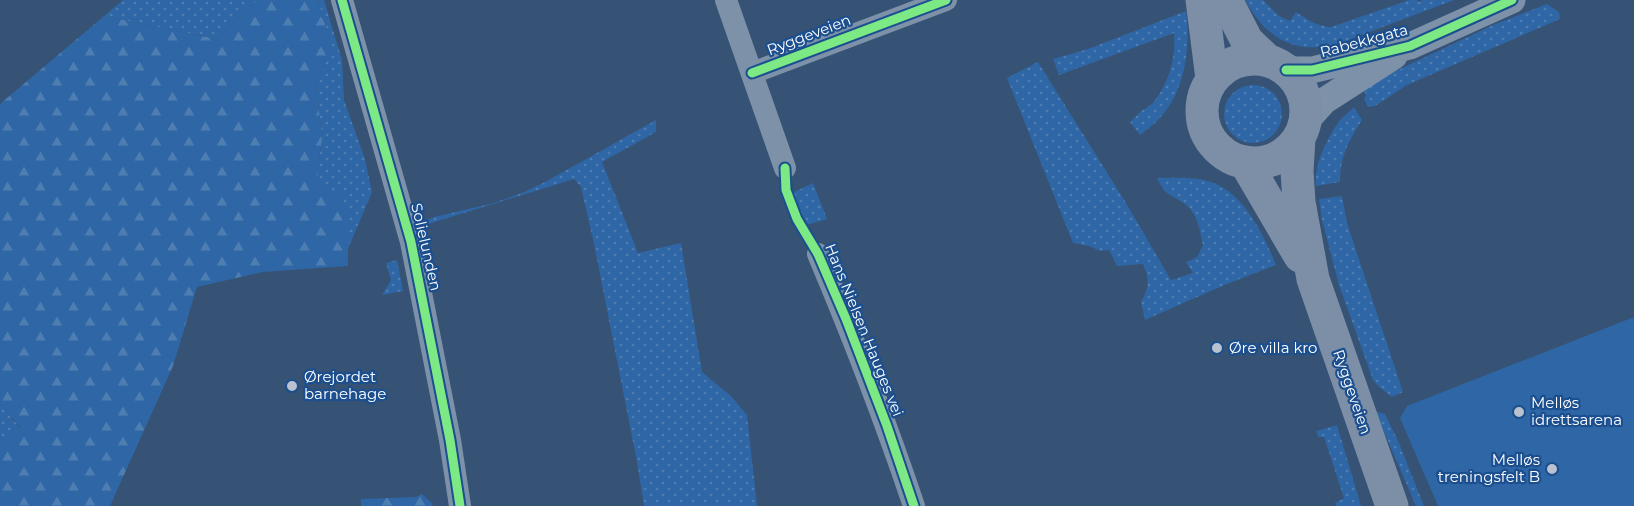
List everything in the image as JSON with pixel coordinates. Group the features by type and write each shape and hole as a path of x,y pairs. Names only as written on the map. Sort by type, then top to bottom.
{"main road":[{"path":"1202,0 1212,79"},
{"path":"1226,0 1247,40 1277,65 1300,89 1306,106 1302,130 1288,150 1276,158 1260,162 1245,162 1231,157 1218,148 1206,132 1203,123 1202,108 1205,93 1212,79 1231,64 1251,58 1277,65"},
{"name":"Ryggeveien","path":"1302,130 1297,171 1299,202 1313,279 1392,506"},
{"name":"Ryggeveien","path":"1245,162 1313,279"}],"street":[{"name":"Solielunden","path":"342,0 411,242 450,440 460,506"},
{"path":"726,0 785,168"},
{"name":"Ryggeveien","path":"752,73 946,0"},
{"name":"Rabekkgata","path":"1277,65 1312,70 1410,45 1512,0"},
{"path":"1302,130 1324,101 1410,45"},
{"name":"Hans Nielsen Hauges vei","path":"818,254 883,415 914,506"}],"green space":[{"path":"123,0 258,0 216,39 104,16"},
{"path":"258,0 318,0 331,45 316,84 322,137 317,179 340,194 348,219 348,266 263,272 197,287 173,366 110,506 0,506 0,445 21,428 0,404 0,104 104,16 216,39"},
{"path":"318,0 324,0 342,60 344,100 365,159 372,192 348,249 348,219 317,179 322,137 316,84 331,45"},
{"path":"1245,0 1263,0 1279,16 1290,21 1296,12 1317,24 1331,27 1409,0 1418,2 1454,0 1338,44 1308,47 1295,45 1272,34 1253,13"},
{"path":"1547,4 1559,12 1560,19 1407,85 1375,106 1368,107 1362,87 1493,25"},
{"path":"1186,11 1188,40 1180,83 1167,109 1140,135 1130,122 1152,104 1163,88 1174,52 1174,33 1059,75 1053,59 1088,49"},
{"path":"1038,62 1171,280 1193,273 1186,262 1197,257 1203,245 1193,213 1186,205 1167,193 1157,178 1204,180 1230,192 1257,226 1276,265 1145,320 1141,302 1146,292 1148,279 1143,264 1117,266 1109,250 1100,251 1073,243 1007,78"},
{"path":"1253,85 1264,87 1274,93 1280,103 1282,114 1280,125 1274,135 1264,141 1253,143 1242,141 1232,135 1226,125 1224,114 1226,103 1232,93 1242,87"},
{"path":"1354,107 1362,120 1346,149 1340,182 1316,186 1319,160 1326,143 1340,120"},
{"path":"656,120 656,132 602,162 638,253 681,243 702,372 731,396 747,415 757,506 644,506 594,244 581,187 574,179 425,225 425,221 434,217 494,203 522,193"},
{"path":"813,183 827,219 807,225 792,193"},
{"path":"1342,196 1347,223 1403,392 1392,397 1373,380 1339,285 1322,220 1319,199"},
{"path":"397,260 403,291 382,295 391,280 386,263"},
{"name":"Melløs idrettsarena","path":"1634,317 1634,506 1438,506 1400,418 1407,406"},
{"path":"0,404 21,429 0,445"},
{"path":"1375,411 1385,414 1424,506 1416,506"},
{"path":"1337,425 1361,506 1336,506 1335,503 1344,498 1324,437 1318,437 1316,431"},
{"path":"422,494 433,504 432,506 361,506 361,499 416,497"}],"cycle path":[{"path":"342,0 411,242 450,440 460,506"},
{"path":"752,73 946,0"},
{"path":"1286,70 1312,70 1410,46 1512,0"},
{"path":"785,168 786,190 797,219 818,254 846,319 887,426 914,506"}],"place":[{"name":"Øre villa kro","path":"1217,348"},
{"name":"Ørejordet barnehage","path":"292,386"},
{"name":"Melløs idrettsarena","path":"1519,412"},
{"name":"Melløs treningsfelt B","path":"1552,469"}]}
